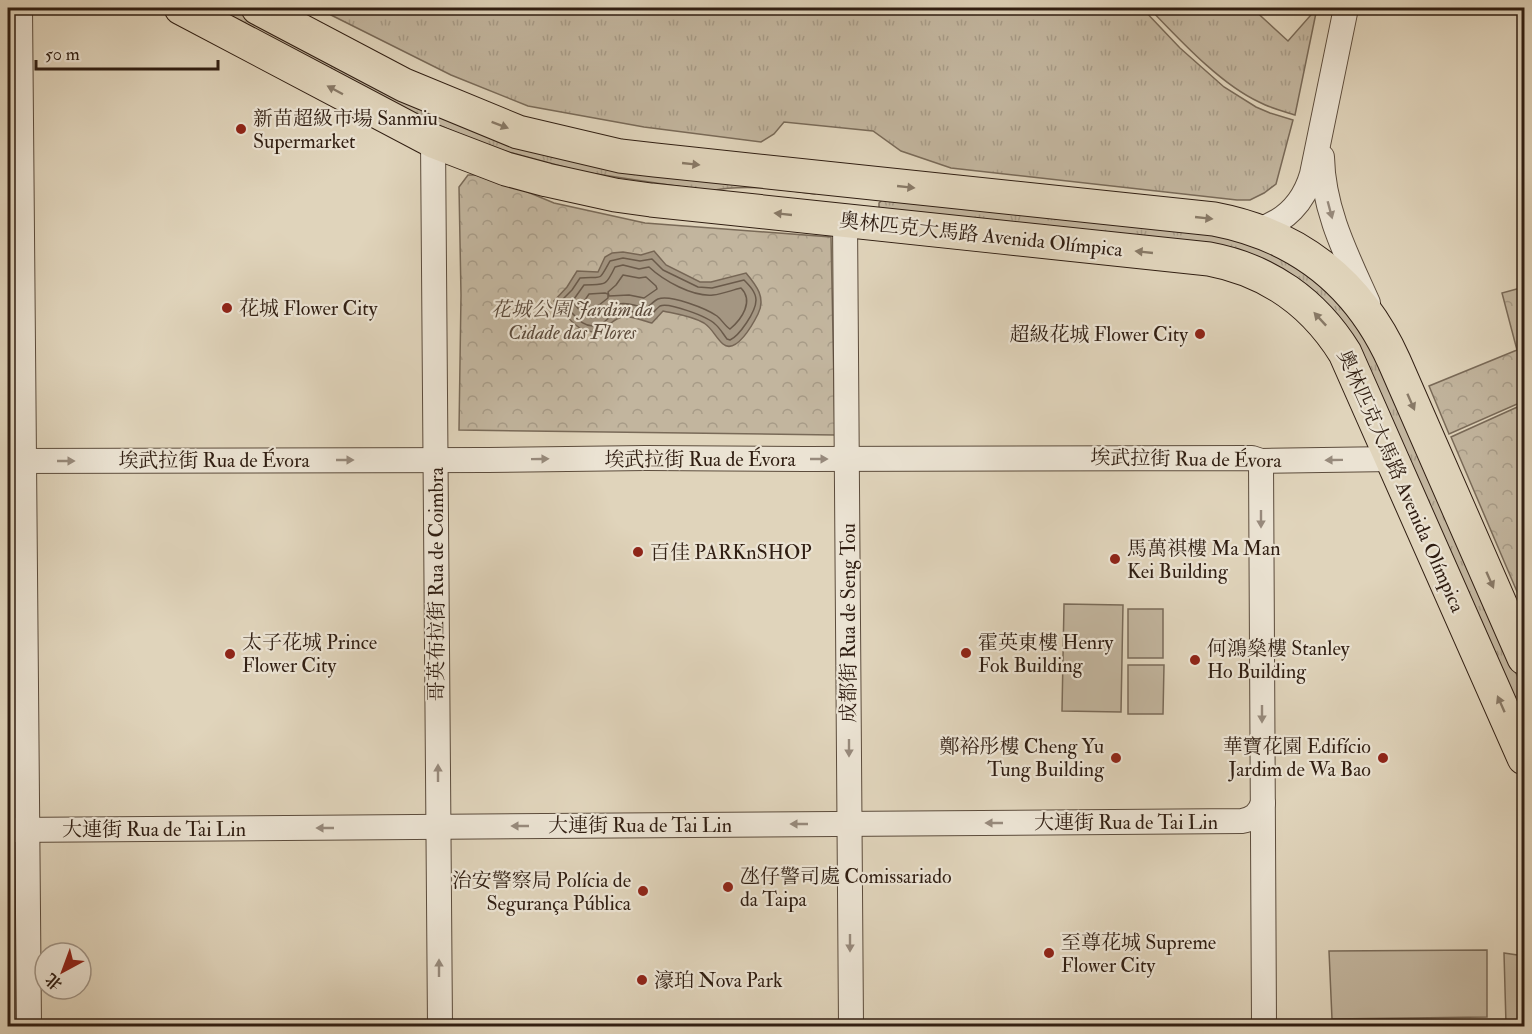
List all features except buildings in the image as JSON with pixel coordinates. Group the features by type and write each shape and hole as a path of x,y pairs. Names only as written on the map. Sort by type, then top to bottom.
{"main road":[{"name":"奧林匹克大馬路 Avenida Olímpica","path":"181,8 433,141 506,169 547,180 615,195 1209,259 1239,266 1281,286 1318,316 1337,340 1351,364 1524,758"},
{"name":"奧林匹克大馬路 Avenida Olímpica","path":"258,8 404,86 518,132 620,156 1214,219 1257,230 1301,252 1331,274 1358,301 1388,348 1524,658"},
{"path":"818,177 825,194 820,211 843,220 865,216 864,198 874,183"}],"street":[{"path":"15,8 20,40"},
{"path":"20,8 16,461 17,830 28,1026"},
{"path":"1257,230 1280,220 1305,192 1312,174 1346,8"},
{"path":"1325,110 1322,166 1328,203 1339,239 1388,348"},
{"name":"哥英布拉街 Rua de Coimbra","path":"433,141 440,1026"},
{"name":"成都街 Rua de Seng Tou","path":"843,220 851,1026"},
{"name":"埃武拉街 Rua de Évora","path":"16,461 646,458 1252,458 1261,461 1393,459"},
{"path":"1261,461 1264,1026"},
{"name":"大連街 Rua de Tai Lin","path":"17,830 1242,821 1255,816 1263,803"},
{"path":"1242,821 1256,827 1263,840"}],"green space":[{"path":"212,8 238,8 429,109 817,188 815,194 749,188 709,191 583,172 487,146 395,106"},
{"path":"333,8 1142,8 1180,48 1224,87 1256,107 1293,120 1276,184 1250,200 951,168 901,151 873,131 784,122 774,134 761,142 644,127 528,106 451,75 331,15"},
{"path":"1149,8 1252,8 1288,41 1317,8 1295,115 1263,104 1230,84 1201,60"},
{"name":"花城公園 Jardim da Cidade das Flores","path":"468,175 476,175 518,188 554,203 645,223 831,237 835,435 459,430 461,295 459,187"},
{"path":"883,199 1242,237 1281,255 1340,301 1375,354 1524,691 1524,729 1313,293 879,211 879,203"},
{"path":"1524,287 1524,401 1449,434 1429,386 1517,350 1502,293"},
{"path":"1524,404 1524,608 1451,437"},
{"path":"1064,604 1123,605 1121,712 1062,711"},
{"path":"1128,609 1163,609 1163,658 1128,658"},
{"path":"1128,665 1164,665 1163,714 1128,714"},
{"path":"1487,950 1487,1017 1332,1019 1329,951"},
{"path":"1504,953 1524,956 1524,1026 1506,1024"}],"water":[{"path":"654,251 666,265 700,282 711,282 746,273 757,287 761,303 758,314 744,337 728,346 723,344 704,323 663,311 652,323 623,317 603,329 595,332 587,331 569,319 554,301 577,271 598,272 605,257 612,253 641,255"}],"place":[{"name":"新苗超級市場 Sanmiu Supermarket","path":"241,129"},
{"name":"花城 Flower City","path":"227,308"},
{"name":"超級花城 Flower City","path":"1200,334"},
{"name":"百佳 PARKnSHOP","path":"638,552"},
{"name":"馬萬祺樓 Ma Man Kei Building","path":"1115,559"},
{"name":"霍英東樓 Henry Fok Building","path":"966,653"},
{"name":"太子花城 Prince Flower City","path":"230,654"},
{"name":"何鴻燊樓 Stanley Ho Building","path":"1195,660"},
{"name":"鄭裕彤樓 Cheng Yu Tung Building","path":"1116,758"},
{"name":"華寶花園 Edifício Jardim de Wa Bao","path":"1383,758"},
{"name":"氹仔警司處 Comissariado da Taipa","path":"728,887"},
{"name":"治安警察局 Polícia de Segurança Pública","path":"643,891"},
{"name":"至尊花城 Supreme Flower City","path":"1049,953"},
{"name":"濠珀 Nova Park","path":"642,980"}]}
